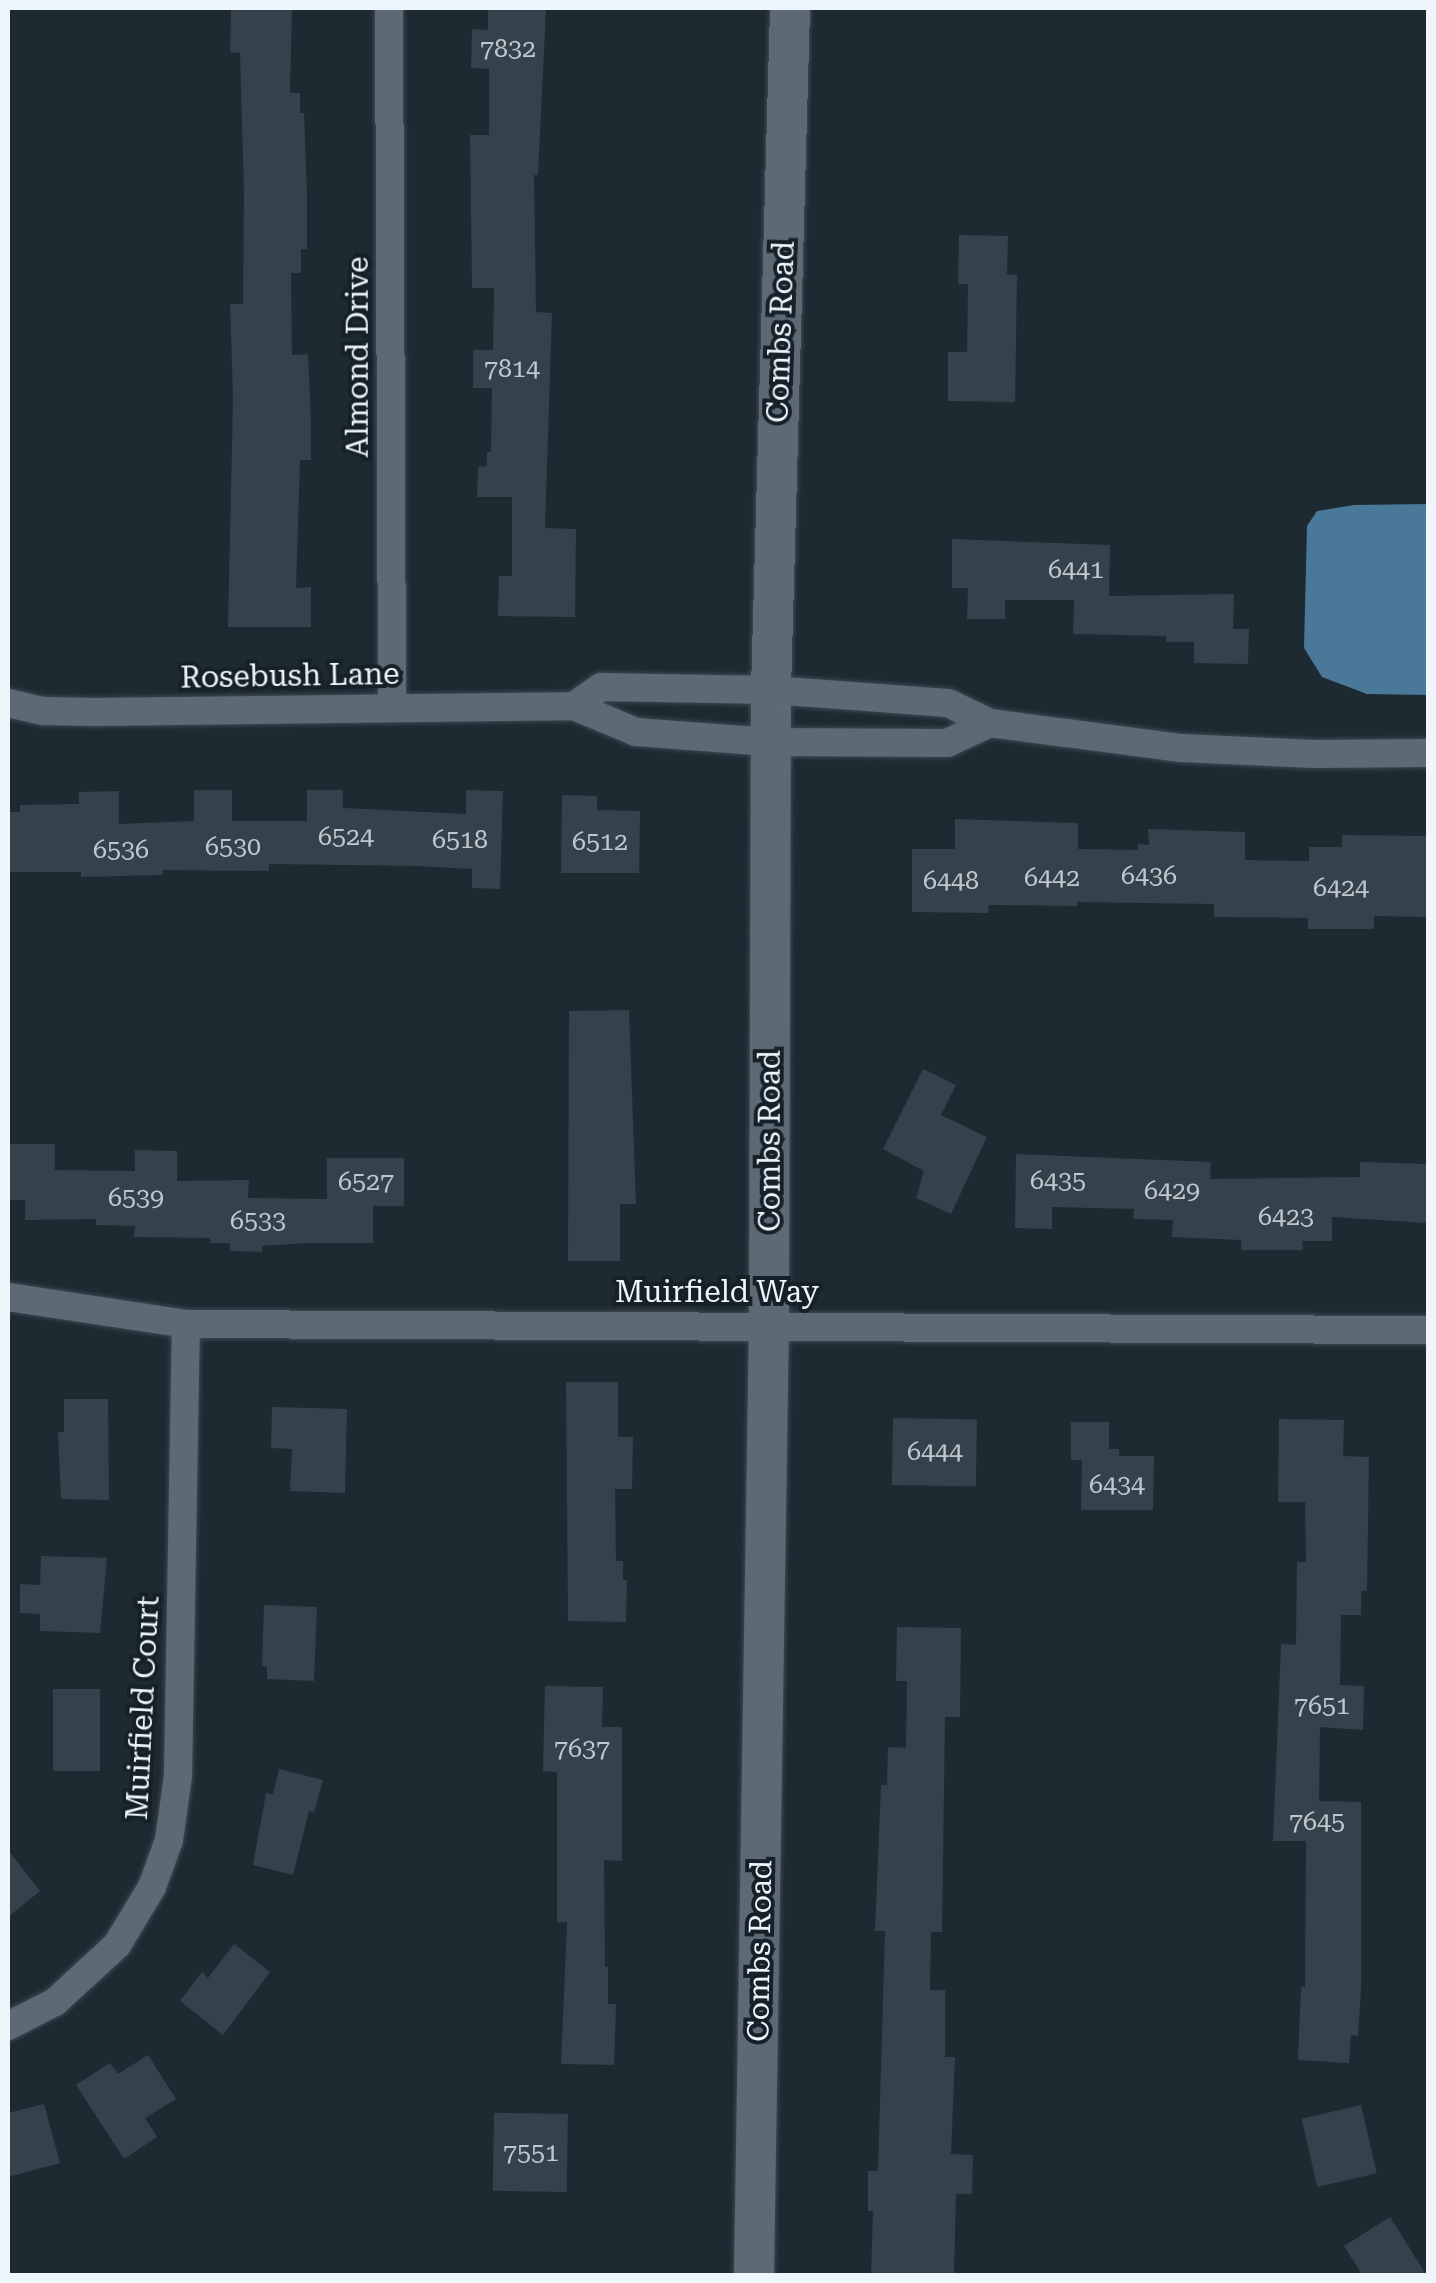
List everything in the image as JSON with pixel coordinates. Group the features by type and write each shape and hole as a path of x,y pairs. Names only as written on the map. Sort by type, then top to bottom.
{"street":[{"name":"Almond Drive","path":"389,8 392,707"},
{"name":"Combs Road","path":"754,2276 770,1324 770,742 790,8"},
{"name":"Rosebush Lane","path":"574,706 601,687 771,690 948,703 990,723"},
{"name":"Rosebush Lane","path":"8,703 44,711 95,712 574,706 636,732 770,742 947,743 990,723"},
{"path":"990,723 1230,751 1428,753"},
{"name":"Muirfield Way","path":"8,1298 186,1324 1428,1330"},
{"name":"Muirfield Court","path":"8,2026 56,2002 117,1945 152,1888 169,1840 178,1776 186,1324"}],"water":[{"path":"1428,504 1428,695 1367,694 1322,677 1304,648 1307,526 1317,511 1354,505"}],"building":[{"path":"231,8 292,8 290,93 300,93 300,113 304,113 307,249 301,249 301,273 291,273 292,355 308,354 311,421 311,460 300,460 296,588 311,587 311,627 228,627 233,398 230,304 243,304 244,193 240,53 230,52"},
{"path":"488,8 546,8 538,175 534,175 536,312 552,313 545,528 576,529 575,617 498,616 499,576 512,576 512,497 477,497 478,467 487,466 487,452 491,452 492,388 473,388 473,350 493,350 494,288 472,288 470,135 489,135 489,69 471,68 472,29 488,30"},
{"path":"959,235 1008,236 1007,274 1017,275 1015,402 948,401 948,352 967,352 968,284 958,284"},
{"path":"952,539 1110,545 1109,596 1234,594 1233,629 1249,629 1248,664 1194,663 1194,642 1166,642 1166,636 1073,634 1074,600 1005,600 1005,619 967,619 968,588 952,588"},
{"path":"194,790 232,790 232,821 307,821 307,790 343,790 343,808 466,814 466,790 503,791 500,889 472,888 472,869 418,866 269,864 269,871 163,870 163,875 81,877 81,872 8,872 8,812 20,812 20,805 79,804 79,792 119,791 119,824 194,821"},
{"path":"562,795 597,796 597,810 640,811 639,873 561,873"},
{"path":"955,819 1078,823 1078,849 1138,850 1138,844 1149,845 1148,829 1245,832 1245,860 1309,861 1309,847 1342,847 1342,835 1428,836 1428,917 1374,916 1374,929 1308,929 1308,918 1214,917 1214,904 1077,902 1077,906 989,905 988,913 912,912 912,849 955,849"},
{"path":"629,1010 636,1204 620,1204 620,1261 568,1261 569,1011"},
{"path":"923,1069 956,1085 941,1115 987,1137 951,1214 916,1198 924,1171 883,1149"},
{"path":"8,1144 55,1144 55,1170 135,1171 135,1150 177,1151 177,1181 249,1180 248,1198 327,1199 327,1158 404,1158 404,1206 373,1206 373,1243 262,1246 262,1252 230,1251 230,1243 210,1243 210,1238 134,1237 135,1226 96,1225 96,1219 25,1220 25,1200 8,1200"},
{"path":"1016,1154 1211,1162 1210,1179 1360,1177 1360,1162 1428,1164 1428,1223 1332,1217 1332,1241 1302,1241 1303,1250 1241,1250 1241,1240 1172,1237 1173,1220 1133,1219 1134,1209 1052,1207 1052,1229 1015,1228"},
{"path":"566,1382 618,1382 618,1437 633,1437 632,1489 615,1489 616,1561 623,1561 623,1580 627,1580 626,1622 568,1621"},
{"path":"64,1399 108,1399 109,1500 61,1499 58,1432 64,1432"},
{"path":"272,1407 347,1409 345,1493 290,1491 292,1449 271,1448"},
{"path":"893,1418 977,1419 976,1486 892,1485"},
{"path":"1279,1419 1344,1420 1343,1456 1369,1457 1367,1591 1361,1591 1361,1615 1341,1615 1340,1685 1364,1686 1363,1730 1320,1727 1319,1801 1361,1802 1361,1990 1358,2036 1351,2035 1349,2063 1298,2060 1301,1987 1305,1987 1306,1841 1273,1841 1281,1644 1296,1645 1297,1562 1306,1562 1305,1502 1278,1502"},
{"path":"1071,1422 1109,1422 1109,1449 1119,1449 1119,1456 1154,1456 1153,1510 1081,1510 1082,1460 1071,1460"},
{"path":"41,1556 107,1558 100,1633 40,1631 40,1614 20,1613 20,1584 40,1585"},
{"path":"264,1605 317,1607 314,1681 267,1679 267,1667 262,1666"},
{"path":"897,1627 961,1628 960,1717 945,1717 942,1932 931,1932 930,1990 945,1990 945,2057 955,2057 951,2154 973,2155 972,2194 956,2194 954,2276 871,2276 873,2211 868,2211 868,2171 878,2171 885,1931 875,1931 881,1785 887,1785 888,1747 906,1748 907,1681 896,1681"},
{"path":"545,1686 603,1687 602,1727 622,1727 622,1861 604,1860 608,2004 616,2004 614,2065 561,2064 567,1922 557,1922 557,1772 543,1771"},
{"path":"53,1689 100,1689 100,1771 53,1771"},
{"path":"279,1769 323,1780 314,1812 309,1811 293,1875 253,1865 266,1793 273,1794"},
{"path":"8,1850 40,1891 8,1917"},
{"path":"234,1944 270,1972 223,2035 180,2001 202,1972 208,1978"},
{"path":"148,2055 176,2099 145,2118 157,2137 124,2159 76,2085 110,2063 118,2074"},
{"path":"44,2104 60,2163 8,2177 8,2113"},
{"path":"1361,2105 1377,2173 1317,2187 1302,2119"},
{"path":"494,2113 568,2114 567,2192 493,2191"},
{"path":"1390,2217 1427,2276 1363,2276 1344,2246"}]}
